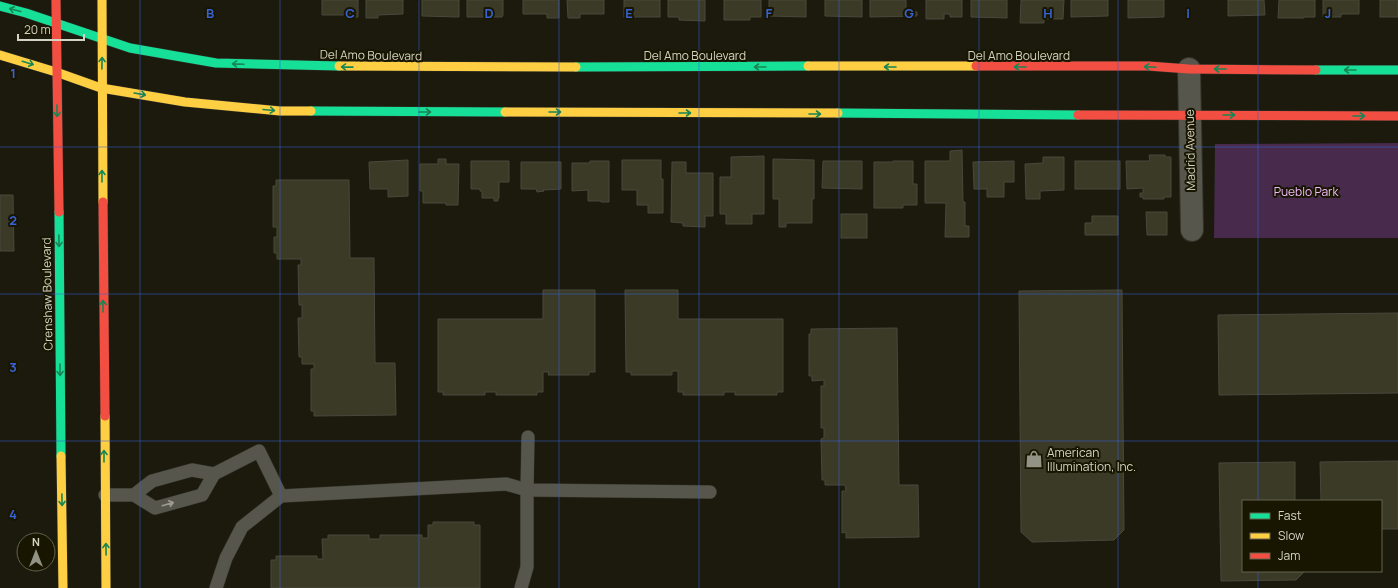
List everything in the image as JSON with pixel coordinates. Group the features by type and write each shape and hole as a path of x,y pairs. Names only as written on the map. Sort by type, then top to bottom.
{"main road":[{"name":"Crenshaw Boulevard","path":"56,0 63,588"},
{"path":"102,0 101,88 106,588"},
{"name":"Del Amo Boulevard","path":"0,6 130,48 216,63 386,68 1148,66 1189,69 1398,70"},
{"path":"0,55 56,72 101,88 185,102 280,111 1398,116"}],"street":[{"name":"Madrid Avenue","path":"1189,69 1192,230"}],"lane":[{"path":"521,588 527,567 528,437"},
{"path":"105,495 134,495 155,508 202,495 214,474 259,451 281,496"},
{"path":"134,495 152,481 192,470 214,474"},
{"path":"216,588 226,558 242,527 281,496 506,484 528,490 710,492"}],"green space":[{"name":"Pueblo Park","path":"1398,143 1398,238 1214,238 1215,144"}],"building":[{"path":"322,0 358,0 358,17 346,18 346,15 322,15"},
{"path":"366,0 403,0 403,14 378,15 378,18 366,18"},
{"path":"422,0 459,0 459,17 422,16"},
{"path":"467,0 503,0 503,15 502,17 467,17"},
{"path":"523,0 559,0 559,18 547,18 547,14 523,14"},
{"path":"567,0 604,0 604,14 580,14 580,18 568,18"},
{"path":"624,0 660,0 660,17 624,17"},
{"path":"668,0 705,0 705,21 679,20 679,17 668,17"},
{"path":"724,0 761,0 761,17 750,17 750,20 724,20"},
{"path":"769,0 806,0 806,17 769,16"},
{"path":"825,0 862,0 862,17 825,16"},
{"path":"870,0 906,0 906,12 917,12 917,16 870,17"},
{"path":"926,0 962,0 962,17 950,17 950,14 944,14 944,19 926,19"},
{"path":"971,0 1007,0 1007,18 971,17"},
{"path":"1021,0 1064,0 1063,19 1044,19 1044,23 1020,23"},
{"path":"1071,0 1108,0 1108,16 1071,17"},
{"path":"1128,0 1164,0 1164,17 1128,18"},
{"path":"1228,0 1264,0 1265,15 1228,16"},
{"path":"1279,0 1315,0 1315,17 1278,18"},
{"path":"1323,0 1359,0 1359,14 1341,14 1341,17 1323,17"},
{"path":"1380,0 1398,0 1398,17 1380,17"},
{"path":"962,150 963,202 965,202 965,226 969,226 969,237 945,237 946,203 925,203 925,161 950,161 950,151"},
{"path":"1149,155 1165,155 1165,157 1171,157 1171,197 1164,197 1164,199 1143,199 1143,197 1140,197 1140,193 1143,193 1143,188 1127,189 1126,161 1150,161"},
{"path":"764,156 764,214 752,214 752,224 726,224 726,214 720,214 720,177 731,177 731,157"},
{"path":"1043,157 1064,157 1064,190 1040,191 1040,199 1026,199 1025,164 1043,163"},
{"path":"438,159 446,159 446,164 459,164 458,205 446,205 446,203 423,203 423,191 420,191 420,164 438,164"},
{"path":"773,159 814,160 814,199 812,199 812,223 786,223 786,227 779,227 779,199 773,199"},
{"path":"408,160 408,196 388,197 388,189 370,189 369,162"},
{"path":"622,160 661,160 661,179 663,179 663,213 648,213 648,205 637,205 637,190 622,190"},
{"path":"471,161 509,161 509,182 499,182 498,201 494,201 494,198 482,198 482,191 480,191 480,189 471,189"},
{"path":"590,161 609,161 609,202 588,201 588,190 572,191 572,163 590,163"},
{"path":"823,161 862,161 862,189 822,188"},
{"path":"913,161 913,184 917,184 917,205 903,205 903,208 874,208 874,162"},
{"path":"1014,161 1014,182 1004,182 1004,197 987,197 987,189 974,189 973,162"},
{"path":"1075,161 1120,161 1120,189 1075,189"},
{"path":"521,162 561,162 561,189 543,190 544,191 537,192 536,189 521,189"},
{"path":"672,162 686,162 686,173 713,173 713,216 705,216 705,227 683,226 683,223 671,222"},
{"path":"276,180 349,180 350,258 374,258 375,363 395,363 396,415 314,416 314,411 311,411 311,369 314,369 314,364 302,364 302,357 299,357 298,318 302,318 302,305 299,305 298,265 301,265 301,259 277,259 277,253 274,253 274,237 277,237 277,227 273,227 273,186 276,186"},
{"path":"0,195 13,195 14,251 0,251"},
{"path":"1146,212 1167,212 1167,235 1147,235"},
{"path":"841,214 867,214 867,238 841,238"},
{"path":"1092,216 1118,216 1118,235 1085,235 1085,223 1092,223"},
{"path":"543,290 595,290 595,372 589,372 589,375 548,375 549,372 543,372 543,392 537,392 537,395 496,395 496,392 485,392 485,395 443,395 443,392 438,392 438,319 543,319"},
{"path":"625,290 678,290 678,319 783,319 783,392 777,392 777,395 735,395 735,392 724,392 724,395 683,395 683,392 678,392 678,371 672,371 672,375 631,375 631,372 626,372"},
{"path":"1122,290 1124,530 1114,540 1032,542 1021,532 1019,291"},
{"path":"1398,313 1398,393 1219,395 1218,315"},
{"path":"897,328 899,485 918,485 919,537 846,538 846,532 842,533 842,491 846,491 845,485 825,485 825,480 822,480 821,439 824,438 824,428 821,428 821,386 824,386 824,380 812,381 812,376 809,376 809,334 811,334 811,329"},
{"path":"1398,461 1398,529 1382,529 1382,500 1321,500 1320,462"},
{"path":"1295,462 1295,500 1242,500 1242,572 1304,572 1296,580 1221,581 1219,463"},
{"path":"433,522 474,522 474,525 480,525 480,588 271,588 271,560 276,560 276,556 317,556 317,559 323,559 322,539 328,539 328,535 369,535 369,539 380,539 380,535 422,535 422,538 428,538 428,525 433,525"}],"traffic: fast":[{"path":"0,6 26,13 130,48 216,63 339,66"},
{"path":"576,67 808,66"},
{"path":"1316,70 1398,70"},
{"path":"311,111 505,112"},
{"path":"838,113 1078,115"},
{"path":"59,212 61,456"}],"traffic: slow":[{"path":"102,0 103,202"},
{"path":"0,55 56,72 101,88 185,102 280,111 311,111"},
{"path":"339,66 576,67"},
{"path":"808,66 976,66"},
{"path":"505,112 838,113"},
{"path":"105,416 106,588"},
{"path":"61,456 63,588"}],"traffic: jam":[{"path":"56,0 59,212"},
{"path":"976,66 1148,66 1189,69 1316,70"},
{"path":"1078,115 1398,116"},
{"path":"103,202 105,416"}],"place":[{"name":"American Illumination, Inc.","path":"1034,459"}]}
